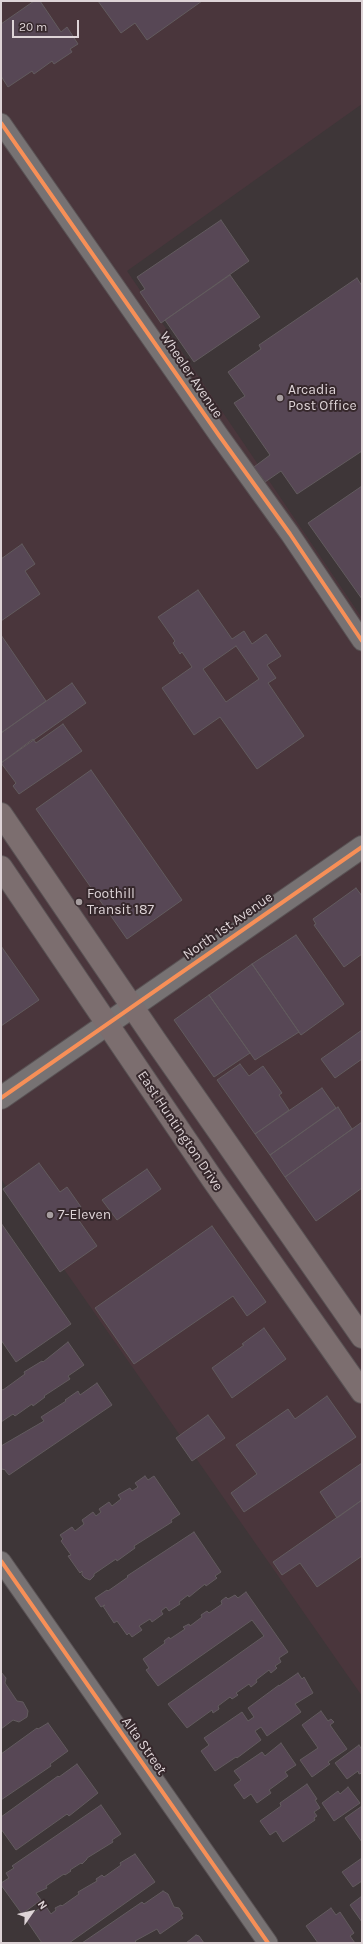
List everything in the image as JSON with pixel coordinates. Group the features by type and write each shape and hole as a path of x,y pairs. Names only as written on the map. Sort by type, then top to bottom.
{"main road":[{"path":"1,814 132,1007 362,1337"},
{"name":"East Huntington Drive","path":"1,867 218,1186 362,1392"}],"street":[{"name":"Wheeler Avenue","path":"1,123 218,434 290,534 362,640"},
{"name":"North 1st Avenue","path":"1,1098 362,847"},
{"name":"Alta Street","path":"1,1561 268,1943"}],"shaded area":[{"path":"1,1 362,1 362,104 127,271 362,618 362,1696 1,1179"}],"building":[{"path":"34,1 40,1 61,32 67,27 78,44 70,49 72,52 54,64 52,61 34,74 32,71 8,87 1,76 1,24"},
{"path":"98,1 202,1 147,40 135,23 121,33"},
{"path":"221,220 249,261 161,323 140,292 145,289 137,277"},
{"path":"230,275 260,317 194,362 165,320"},
{"path":"357,278 362,286 362,451 297,494 281,471 265,482 254,467 270,455 234,403 245,396 228,372 261,349 259,345"},
{"path":"362,486 362,599 308,523"},
{"path":"22,544 35,564 25,571 40,594 1,621 1,559"},
{"path":"198,590 232,639 244,631 252,644 266,634 281,656 267,665 276,678 268,683 304,736 257,769 220,717 194,735 162,688 192,667 182,652 180,654 173,643 175,641 158,617","holes":["236,646 259,679 226,702 203,669"]},
{"path":"1,635 46,701 1,733"},
{"path":"72,683 86,703 1,763 1,733"},
{"path":"63,724 82,751 19,794 13,786 16,783 1,763 33,739 36,743"},
{"path":"91,770 182,900 127,939 36,809"},
{"path":"356,888 362,896 362,954 344,967 314,925 316,924 313,919"},
{"path":"296,935 344,1004 301,1035 252,964"},
{"path":"1,946 39,1000 1,1026"},
{"path":"252,964 299,1032 255,1060 209,995"},
{"path":"209,995 250,1053 214,1077 174,1020"},
{"path":"362,1030 362,1059 335,1078 321,1059"},
{"path":"240,1064 249,1076 263,1066 282,1093 279,1095 289,1110 255,1134 217,1080"},
{"path":"322,1088 336,1108 270,1155 255,1134"},
{"path":"338,1107 352,1129 285,1177 270,1155"},
{"path":"362,1122 362,1188 316,1221 285,1177"},
{"path":"39,1163 60,1192 67,1187 81,1207 73,1212 97,1246 60,1272 3,1189"},
{"path":"147,1169 161,1189 117,1220 102,1200"},
{"path":"1,1223 71,1324 16,1362 1,1340"},
{"path":"212,1226 266,1302 247,1316 233,1296 134,1364 95,1308"},
{"path":"264,1328 286,1359 232,1398 212,1368 244,1345 242,1344"},
{"path":"68,1342 84,1365 68,1376 70,1379 44,1396 45,1397 33,1406 32,1404 15,1416 13,1414 1,1422 1,1389 3,1390 25,1374 24,1372 42,1361 43,1362"},
{"path":"97,1383 112,1405 9,1475 4,1469 3,1470 1,1467 1,1446 44,1421 41,1417 66,1401 65,1400 78,1391 80,1395"},
{"path":"327,1396 356,1437 244,1512 231,1493 257,1474 236,1445 288,1409 295,1419"},
{"path":"208,1415 225,1438 192,1461 176,1438"},
{"path":"362,1463 362,1500 337,1518 320,1492"},
{"path":"145,1476 148,1480 154,1476 180,1514 171,1520 172,1522 134,1546 135,1548 117,1561 116,1559 94,1574 90,1580 85,1578 82,1575 82,1571 80,1573 68,1556 71,1555 61,1541 63,1539 60,1535 72,1527 75,1531 84,1524 82,1520 93,1512 96,1516 101,1512 99,1509 109,1502 112,1506 121,1499 118,1495 130,1488 132,1491 138,1487 135,1483"},
{"path":"362,1500 362,1556 317,1587 300,1563 282,1575 273,1562"},
{"path":"194,1532 221,1572 215,1576 217,1578 206,1586 205,1584 189,1597 188,1595 179,1602 180,1604 169,1611 166,1607 161,1611 163,1614 152,1622 150,1619 139,1626 142,1630 132,1637 129,1633 127,1635 117,1621 114,1623 103,1606 101,1607 95,1598 107,1590 108,1591 128,1577 127,1576"},
{"path":"246,1592 288,1652 279,1658 281,1662 275,1666 277,1668 271,1673 269,1670 256,1680 257,1682 251,1687 249,1684 236,1693 238,1695 232,1699 230,1697 218,1706 219,1709 213,1713 212,1710 187,1728 168,1704 264,1636 252,1620 158,1686 146,1670 149,1668 143,1659 165,1643 164,1641 169,1637 170,1639 185,1629 183,1627 189,1624 190,1626 202,1617 201,1615 207,1611 209,1613 222,1604 221,1601 226,1597 228,1599 235,1595 238,1598"},
{"path":"1,1672 6,1678 5,1683 17,1701 23,1702 28,1711 27,1717 19,1722 13,1720 1,1729"},
{"path":"298,1673 302,1679 304,1677 313,1693 295,1704 301,1712 267,1736 261,1727 255,1731 261,1740 237,1758 236,1757 215,1771 201,1751 209,1745 204,1738 242,1712 248,1721 254,1717 248,1708"},
{"path":"321,1711 328,1721 331,1719 334,1722 330,1725 347,1749 328,1762 330,1764 312,1777 300,1760 318,1748 302,1725"},
{"path":"48,1723 68,1751 50,1764 51,1766 1,1800 1,1754 37,1728 38,1729"},
{"path":"281,1743 296,1765 285,1772 288,1776 269,1790 271,1793 257,1803 251,1794 244,1799 234,1785 241,1780 234,1771 262,1752 265,1756"},
{"path":"359,1745 362,1750 362,1773 359,1774 358,1771 347,1779 335,1763"},
{"path":"77,1764 98,1793 69,1816 67,1814 16,1850 1,1829 1,1817"},
{"path":"307,1784 317,1799 315,1800 320,1808 314,1812 317,1816 314,1818 315,1820 283,1842 276,1831 270,1835 260,1821 281,1806 280,1803"},
{"path":"348,1787 360,1803 334,1821 322,1803 338,1791 340,1794"},
{"path":"101,1805 121,1834 112,1840 113,1842 87,1858 82,1864 81,1863 65,1875 64,1874 46,1886 47,1888 36,1893 41,1900 22,1914 1,1885 1,1883 9,1878 6,1873 14,1868 12,1866"},
{"path":"362,1806 362,1842 345,1818"},
{"path":"135,1854 155,1882 69,1943 42,1943 25,1918 45,1905 51,1914 56,1910 55,1908 61,1905 62,1906 79,1894 78,1892 97,1881 96,1879 102,1875 104,1877 121,1865 120,1863"},
{"path":"362,1858 362,1881 353,1887 342,1872"},
{"path":"163,1891 168,1894 174,1907 179,1908 183,1914 181,1915 183,1918 160,1934 157,1929 135,1941 137,1943 82,1943 142,1902 144,1904"},
{"path":"362,1896 362,1922 350,1905"},
{"path":"331,1908 336,1915 340,1912 354,1933 350,1936 355,1943 318,1943 306,1926"},
{"path":"196,1935 199,1936 204,1943 186,1943"}],"cycle path":[{"path":"1,123 218,434 290,534 362,641"},
{"path":"1,1098 362,847"},
{"path":"1,1561 268,1943"}],"place":[{"name":"Arcadia Post Office","path":"280,398"},
{"name":"Foothill Transit 187","path":"79,902"},
{"name":"7-Eleven","path":"50,1215"}]}
